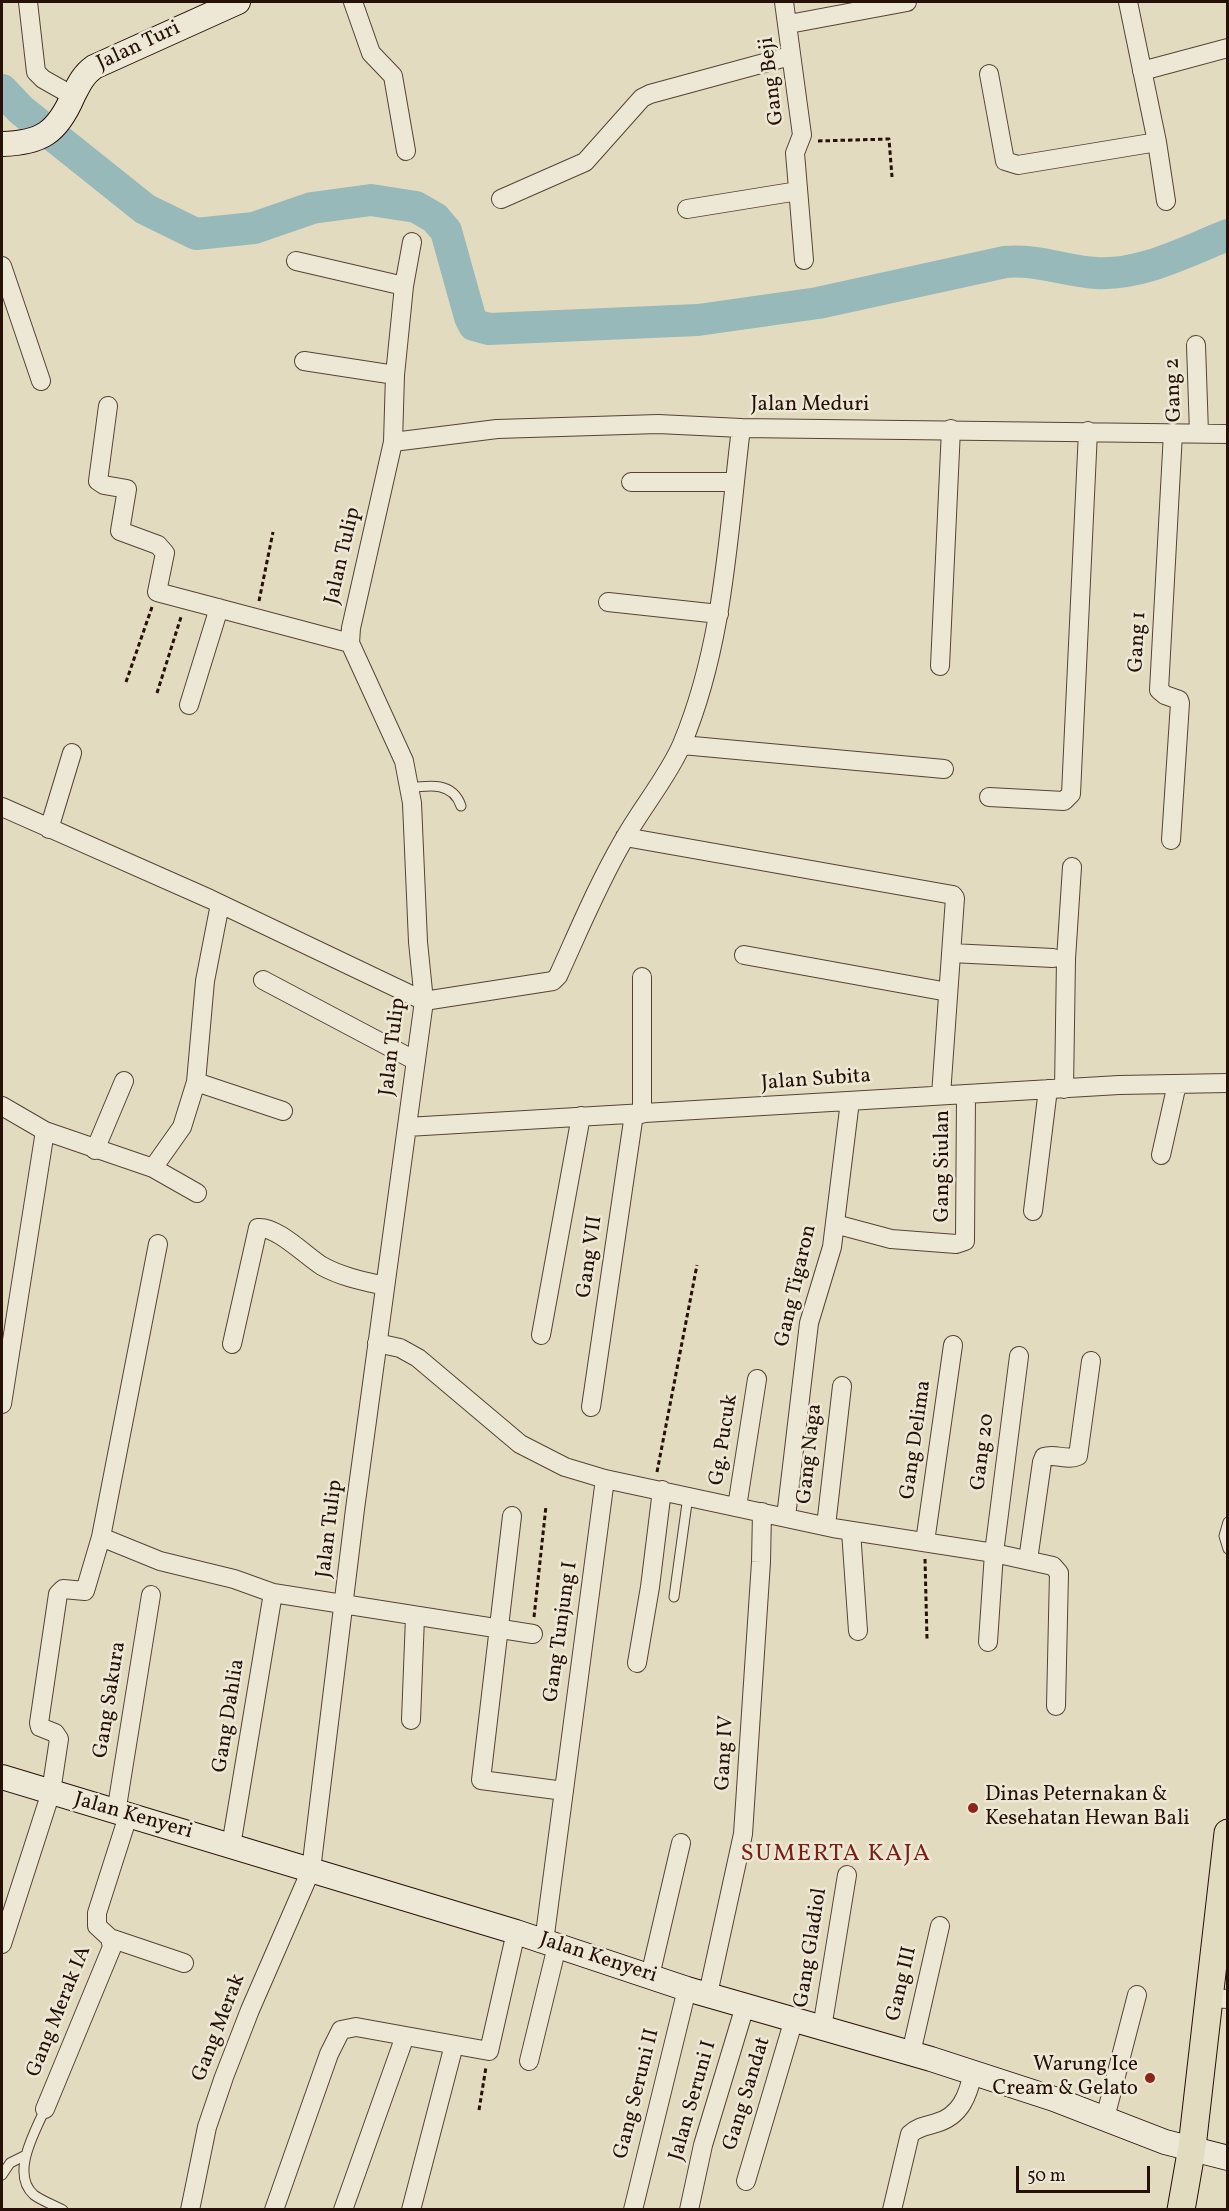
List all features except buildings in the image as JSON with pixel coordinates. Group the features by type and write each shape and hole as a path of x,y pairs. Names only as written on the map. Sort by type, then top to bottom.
{"main road":[{"path":"1182,2210 1218,1999 1227,1833"}],"street":[{"path":"28,2 36,72 69,104"},
{"name":"Jalan Turi","path":"2,144 32,140 51,132 69,104 80,80 94,67 238,2"},
{"path":"353,2 371,53 393,76 406,151"},
{"name":"Gang Beji","path":"784,2 789,24 790,56 801,141 795,153 804,260"},
{"path":"789,24 907,2"},
{"path":"1128,2 1157,142 1166,201"},
{"path":"1142,71 1227,48"},
{"path":"501,199 585,162 642,98 650,94 790,56"},
{"path":"989,74 1005,161 1018,165 1157,142"},
{"path":"687,209 798,191"},
{"name":"Jalan Tulip","path":"311,1870 377,1343 424,1000 418,942 409,788 404,761 350,643 351,628 393,442 395,375 404,286 412,242"},
{"path":"296,261 404,286"},
{"path":"2,266 41,381"},
{"name":"Gang 2","path":"1196,345 1199,434"},
{"path":"304,361 395,375"},
{"path":"108,406 98,481 104,485 128,489 120,531 158,545 165,552 157,592 350,643"},
{"name":"Jalan Meduri","path":"393,442 497,429 658,424 741,428 1227,434"},
{"path":"2,807 220,904 424,1000 553,981 558,976 599,883 682,745 705,674 719,614 731,534 734,482 741,428"},
{"path":"940,666 951,429"},
{"path":"989,797 1064,801 1071,794 1088,431"},
{"name":"Gang 1","path":"1171,840 1180,703 1159,690 1173,433"},
{"path":"631,482 734,482"},
{"path":"608,602 719,614"},
{"path":"189,705 219,608"},
{"path":"682,745 944,769"},
{"path":"49,829 72,753"},
{"path":"625,837 951,894 956,898 941,1095"},
{"path":"1033,1211 1056,1089 1072,867"},
{"path":"153,1168 182,1126 196,1082 205,981 220,904"},
{"path":"951,953 1053,958"},
{"path":"744,955 948,992"},
{"name":"Gang VII","path":"591,1407 638,1114 642,977"},
{"path":"262,980 416,1061"},
{"path":"95,1150 124,1081"},
{"path":"196,1082 283,1111"},
{"name":"Jalan Subita","path":"407,1127 941,1095 1227,1083"},
{"path":"1161,1155 1177,1084"},
{"name":"Gang Siulan","path":"835,1224 891,1239 962,1244 966,1238 966,1094"},
{"name":"Gang Tigaron","path":"786,1518 809,1323 829,1258 850,1101"},
{"path":"2,1106 45,1131 153,1168 197,1193"},
{"path":"541,1335 581,1116"},
{"path":"2,1398 45,1131"},
{"path":"232,1344 258,1228 264,1227 277,1234 321,1265 345,1277 385,1286"},
{"path":"2,1944 51,1792 59,1739 55,1733 40,1727 39,1723 58,1594 63,1589 85,1591 101,1537 158,1244"},
{"path":"377,1343 400,1348 418,1358 520,1444 565,1467 605,1479 786,1518 851,1531 994,1553 1050,1565 1059,1573 1056,1706"},
{"name":"Gang Delima","path":"925,1542 953,1345"},
{"name":"Gang 20","path":"988,1642 994,1553 1019,1356"},
{"path":"1028,1560 1044,1457 1050,1455 1072,1458 1078,1456 1091,1361"},
{"name":"Gg. Pucuk","path":"737,1507 757,1379"},
{"name":"Gang Naga","path":"826,1526 842,1386"},
{"name":"Gang Tunjung I","path":"530,2061 548,1979 564,1791 605,1479"},
{"path":"637,1663 646,1617 658,1489"},
{"name":"Gang IV","path":"698,1991 743,1834 761,1562 762,1512"},
{"path":"512,1516 481,1780 564,1791"},
{"path":"851,1531 858,1631"},
{"path":"101,1537 160,1561 234,1579 273,1593 533,1634"},
{"name":"Gang Dahlia","path":"231,1846 273,1593"},
{"name":"Gang Sakura","path":"122,1815 151,1595"},
{"path":"411,1720 415,1617"},
{"name":"Jalan Kenyeri","path":"2,1777 516,1932 745,2006 911,2053 1105,2118 1165,2142 1192,2147 1227,2158"},
{"name":"Gang Merak IA","path":"45,2109 112,1947 110,1938 97,1926 97,1913 122,1815"},
{"path":"650,1976 681,1843"},
{"name":"Gang Merak","path":"190,2210 207,2127 224,2077 250,2010 311,1870"},
{"name":"Gang Gladiol","path":"822,2028 847,1875"},
{"name":"Gang III","path":"911,2053 940,1926"},
{"path":"274,2210 329,2054 341,2030 356,2028 489,2051 516,1932"},
{"path":"110,1938 184,1963"},
{"name":"Gang Seruni II","path":"633,2210 698,1991"},
{"path":"1105,2118 1137,1995"},
{"name":"Jalan Seruni I","path":"689,2210 703,2145 745,2006"},
{"name":"Gang Sandat","path":"746,2181 794,2019"},
{"path":"343,2210 405,2036"},
{"path":"411,2210 454,2045"},
{"path":"891,2210 910,2134 921,2127 939,2123 959,2108 966,2100 974,2073"}],"lane":[{"path":"409,788 442,786 450,790 461,806"},
{"path":"674,1597 688,1496"},
{"path":"1227,1522 1224,1536 1227,1549"},
{"name":"Gang Merak IA","path":"45,2109 26,2155 24,2176 27,2187 36,2196 63,2210"},
{"path":"2,2175 10,2163 26,2155"}],"path":[{"path":"801,141 889,139 892,177"},
{"path":"255,617 273,532"},
{"path":"126,682 157,592"},
{"path":"157,693 187,601"},
{"path":"658,1489 697,1265"},
{"path":"533,1634 546,1506"},
{"path":"925,1542 927,1639"},
{"path":"479,2110 489,2051"}],"waterway":[{"path":"2,90 21,110 145,209 196,234 254,228 312,208 371,200 416,207 435,218 446,231 470,317 474,325 489,329 698,320 818,303 1005,262 1028,262 1096,273 1130,271 1164,261 1228,235"}],"place":[{"name":"Dinas Peternakan & Kesehatan Hewan Bali","path":"973,1808"},
{"name":"Warung Ice Cream & Gelato","path":"1150,2078"}],"district":[{"name":"SUMERTA KAJA","path":"836,1856"}]}
